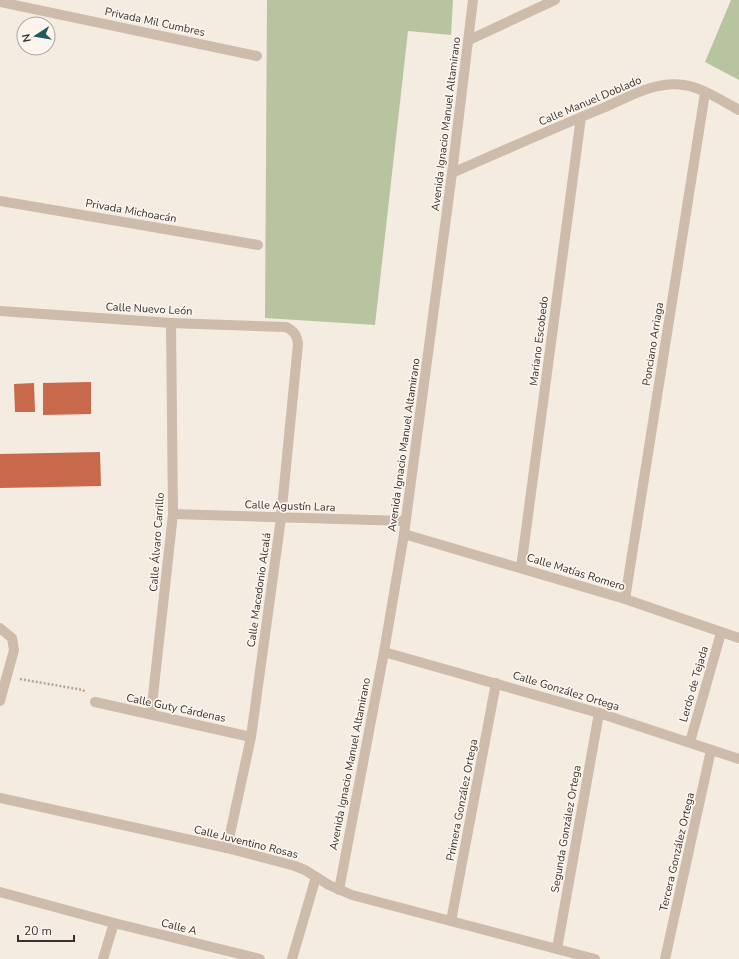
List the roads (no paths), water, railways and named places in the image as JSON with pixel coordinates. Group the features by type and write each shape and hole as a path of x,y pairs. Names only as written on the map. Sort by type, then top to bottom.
{"street":[{"name":"Avenida Ignacio Manuel Altamirano","path":"339,890 384,652 404,534 452,173 473,0"},
{"path":"469,40 555,0"},
{"name":"Privada Mil Cumbres","path":"0,2 257,56"},
{"name":"Calle Manuel Doblado","path":"452,173 581,117 650,89 667,85 684,85 705,92 739,110"},
{"name":"Ponciano Arriaga","path":"625,599 705,92"},
{"name":"Mariano Escobedo","path":"521,568 581,117"},
{"name":"Privada Michoacán","path":"0,201 258,245"},
{"name":"Calle Nuevo León","path":"0,311 171,323 286,327 295,333"},
{"name":"Calle Álvaro Carrillo","path":"151,714 173,514 171,323"},
{"name":"Calle Macedonio Alcalá","path":"227,848 251,736 281,518 298,344 295,333"},
{"name":"Calle Agustín Lara","path":"173,514 405,521"},
{"name":"Calle Matías Romero","path":"404,534 625,599 721,633 739,637"},
{"path":"0,702 14,650 13,641 10,635 1,629"},
{"name":"Lerdo de Tejada","path":"690,742 721,633"},
{"name":"Calle González Ortega","path":"384,652 599,713 739,759"},
{"name":"Primera González Ortega","path":"451,921 496,683"},
{"name":"Calle Guty Cárdenas","path":"95,702 251,736"},
{"name":"Segunda González Ortega","path":"557,948 599,713"},
{"name":"Tercera González Ortega","path":"665,959 711,750"},
{"name":"Calle Juventino Rosas","path":"0,798 227,848 295,866 339,890 352,895 595,959"},
{"path":"292,959 316,878"},
{"name":"Calle A","path":"0,892 114,923 260,959"},
{"path":"103,959 114,923"}]}
